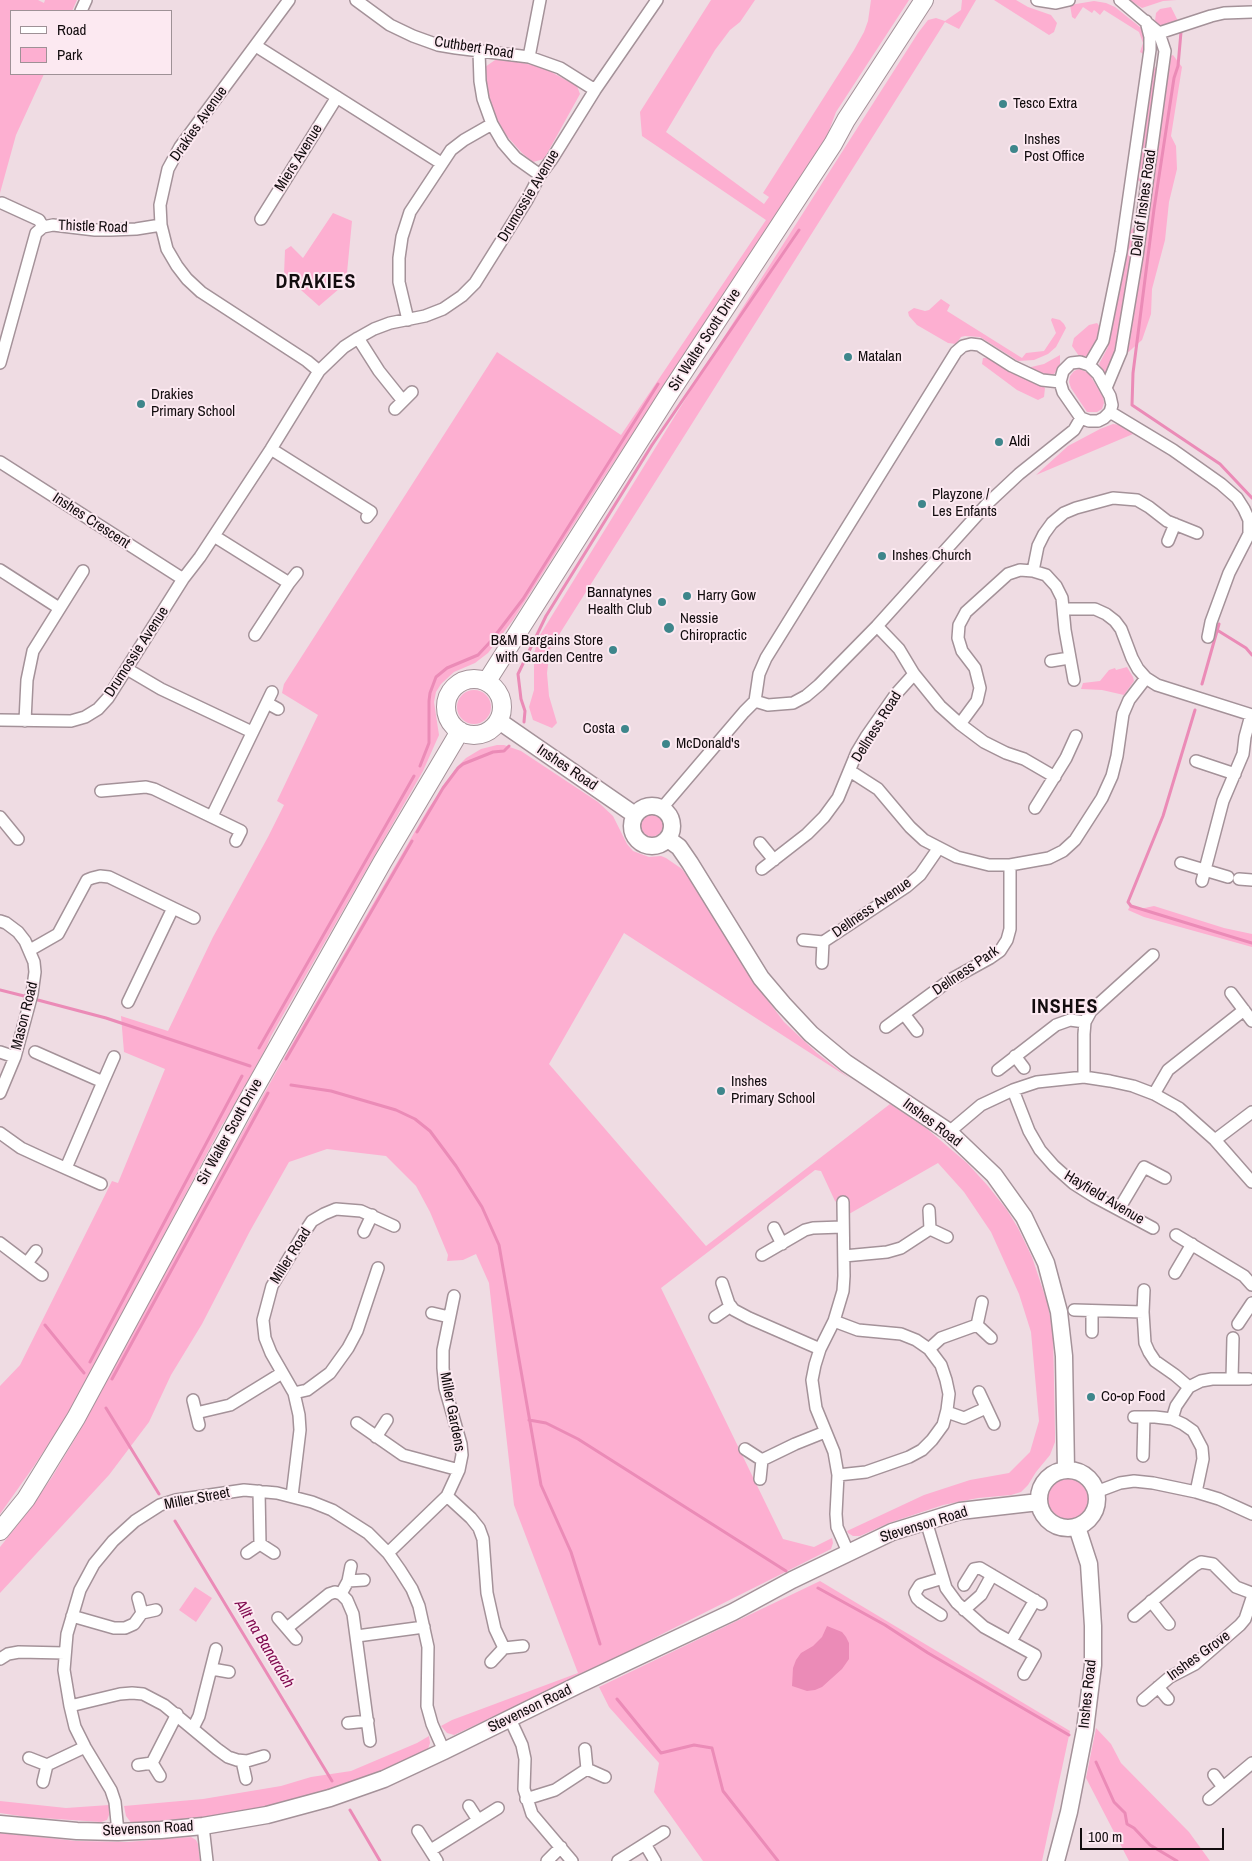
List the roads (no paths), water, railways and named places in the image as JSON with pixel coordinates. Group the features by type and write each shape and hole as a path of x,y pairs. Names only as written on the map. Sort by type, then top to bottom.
{"main road":[{"name":"Sir Walter Scott Drive","path":"487,681 671,391 833,144 846,120 924,0"},
{"path":"470,678 487,681 500,694 502,712 499,721 486,733 477,735 460,731 453,726 446,710 446,701 449,693 462,681 470,678"},
{"name":"Sir Walter Scott Drive","path":"0,1532 26,1499 76,1418 242,1109 382,860 460,731"}],"street":[{"name":"Drakies Avenue","path":"289,0 180,148 168,169 160,205 161,225 167,249 177,266 201,292 307,361 319,371"},
{"name":"Cuthbert Road","path":"356,0 390,25 413,36 438,45 529,57 560,68 595,90"},
{"path":"529,57 540,0"},
{"name":"Drumossie Avenue","path":"0,720 71,721 85,717 98,709 108,698 183,579 214,536 271,449 319,371 344,346 374,329 390,323 425,316 443,309 462,296 476,283 527,200 540,175 552,160 595,90 657,0"},
{"path":"1037,0 1056,3 1069,0"},
{"path":"1120,0 1159,33 1224,13 1252,12"},
{"name":"Dell of Inshes Road","path":"1089,365 1103,341 1120,252 1150,56 1150,37 1146,21"},
{"name":"Dell of Inshes Road","path":"1106,388 1121,352 1137,256 1165,51 1159,33"},
{"path":"256,46 441,163"},
{"path":"479,51 482,99 492,124 503,143 516,158 540,175"},
{"name":"Miers Avenue","path":"260,219 337,98"},
{"path":"408,320 399,282 399,258 402,237 410,212 451,150 492,124"},
{"path":"257,202 267,208"},
{"name":"Thistle Road","path":"2,203 39,220 44,227 53,225 111,230 161,225"},
{"path":"0,363 36,234 44,227"},
{"path":"358,338 399,405 412,392"},
{"path":"662,808 755,701 759,674 766,658 956,352 963,346 979,345 1012,366 1042,380 1060,382"},
{"path":"1080,362 1089,365 1098,374 1106,388 1112,405 1110,412 1098,421 1089,421 1081,418 1063,392 1060,382 1063,371 1072,363 1080,362"},
{"path":"1110,412 1173,450 1221,484 1237,498 1247,514 1249,534 1229,573 1208,637"},
{"path":"755,701 768,705 793,703 806,696 819,685 878,626 988,503 1074,430 1081,418"},
{"path":"271,449 371,512 367,517"},
{"name":"Inshes Crescent","path":"0,462 183,579"},
{"path":"1033,571 1038,546 1052,523 1064,513 1076,508 1113,498 1137,500 1167,521 1197,533"},
{"path":"1168,541 1175,524"},
{"path":"214,536 289,583"},
{"path":"0,570 59,608"},
{"path":"960,724 977,701 980,688 975,668 962,651 958,638 959,624 966,612 1008,574 1020,570 1033,571 1046,576 1056,586 1062,598 1069,658 1074,680"},
{"path":"25,721 27,680 33,651 83,571"},
{"path":"255,635 257,622 297,573"},
{"path":"77,582 87,588"},
{"path":"1063,609 1095,610 1106,614 1115,621 1121,629 1132,658 1146,678 1157,685 1252,715 1245,738 1244,754 1223,801 1203,875"},
{"path":"878,626 899,649 914,674 940,706 960,724 984,742 1006,753 1024,759 1055,777"},
{"path":"1051,661 1069,658"},
{"path":"127,669 161,689 252,732"},
{"name":"Dellness Road","path":"914,674 896,694 866,737 857,752 850,771 878,789 910,827 924,840 938,849 972,862 989,865 1010,865 1049,858 1069,845 1084,827 1102,798 1112,776 1117,756 1123,714 1129,700 1146,678"},
{"path":"212,816 272,692"},
{"path":"267,703 278,709"},
{"name":"Inshes Road","path":"499,721 634,815"},
{"path":"1035,808 1055,777 1076,736"},
{"path":"1196,761 1235,774"},
{"path":"762,869 807,834 824,817 838,798 850,771"},
{"path":"113,777 114,790"},
{"path":"101,791 146,787 154,789 241,830 236,841"},
{"path":"650,806 662,808 672,822 671,834 657,846 650,847 637,841 631,828 634,815 639,810 650,806"},
{"path":"0,817 18,839"},
{"path":"10,828 20,822"},
{"name":"Inshes Road","path":"668,838 679,847 690,863 761,978 794,1016 811,1034 846,1063 949,1132 994,1175 1024,1217 1046,1263 1060,1312 1064,1356 1066,1470"},
{"path":"760,843 774,860"},
{"name":"Dellness Avenue","path":"823,942 906,887 920,875 938,849"},
{"path":"1181,863 1203,875 1252,880"},
{"name":"Dellness Park","path":"886,1027 950,980 990,958 1000,950 1007,940 1011,918 1010,865"},
{"path":"30,950 58,934 87,880 100,876 109,877 194,918"},
{"path":"128,1002 172,908"},
{"name":"Mason Road","path":"0,921 18,932 30,950 34,962 35,977 15,1057 0,1093"},
{"path":"803,940 823,942 822,963"},
{"path":"1084,1077 1085,1022 1091,1011 1153,955"},
{"path":"134,990 145,995"},
{"path":"1231,993 1252,1021"},
{"path":"1154,1094 1168,1070 1244,1010"},
{"path":"904,1014 917,1030"},
{"path":"998,1070 1056,1024 1070,1020 1085,1022"},
{"path":"0,1052 15,1057"},
{"path":"35,1052 103,1082"},
{"path":"1015,1056 1024,1068"},
{"path":"66,1168 114,1057"},
{"path":"949,1132 981,1105 1013,1090 1037,1082 1084,1077 1133,1086 1154,1094 1178,1108 1215,1140 1252,1182"},
{"name":"Hayfield Avenue","path":"1013,1090 1040,1150 1054,1166 1072,1183 1153,1228"},
{"path":"1215,1140 1252,1112"},
{"path":"0,1134 21,1148 101,1184"},
{"path":"1119,1209 1144,1167 1165,1178"},
{"path":"842,1202 843,1290 834,1321 814,1365 812,1380 816,1408 834,1452 838,1475 837,1527 848,1552"},
{"name":"Miller Road","path":"292,1496 300,1415 294,1393 271,1353 266,1338 263,1320 272,1286 304,1233 312,1222 324,1214 336,1210 361,1210 394,1226"},
{"path":"929,1210 930,1228"},
{"path":"364,1232 372,1215"},
{"path":"762,1255 805,1230 842,1227"},
{"path":"774,1228 782,1244"},
{"path":"844,1256 887,1252 901,1248 930,1228"},
{"path":"930,1228 947,1237"},
{"path":"1176,1234 1244,1276 1252,1285"},
{"path":"0,1243 42,1275"},
{"path":"1175,1273 1192,1244"},
{"path":"27,1263 36,1251"},
{"path":"294,1393 307,1390 330,1373 348,1348 357,1331 378,1268"},
{"path":"722,1283 734,1310 820,1350"},
{"path":"1144,1290 1143,1312 1145,1343 1148,1352 1155,1361 1189,1387"},
{"name":"Miller Gardens","path":"388,1553 447,1496 459,1470 462,1455 461,1444 445,1388 443,1368 443,1350 454,1296"},
{"path":"977,1325 982,1302"},
{"path":"1238,1324 1252,1303"},
{"path":"715,1317 732,1306"},
{"path":"1074,1310 1143,1312"},
{"path":"1092,1311 1092,1332"},
{"path":"432,1314 449,1317"},
{"path":"834,1321 864,1331 901,1334 929,1349 941,1365 949,1394 943,1425 922,1450 909,1457 866,1472 838,1475"},
{"path":"929,1349 950,1333 977,1325"},
{"path":"977,1325 991,1338"},
{"path":"1232,1379 1233,1338"},
{"path":"196,1413 230,1405 282,1373"},
{"path":"1172,1419 1182,1395 1189,1387 1200,1381 1212,1378 1248,1379"},
{"path":"978,1392 994,1424"},
{"path":"193,1400 199,1426"},
{"path":"946,1412 964,1418 986,1408"},
{"path":"1143,1456 1139,1417 1172,1419 1183,1424 1192,1431 1202,1448 1203,1460 1196,1492"},
{"path":"376,1436 387,1420"},
{"name":"Miller Gardens","path":"357,1423 403,1455 459,1470"},
{"path":"762,1460 826,1432"},
{"path":"745,1449 762,1460"},
{"path":"760,1479 762,1460"},
{"path":"1066,1470 1076,1472 1092,1483 1097,1500 1095,1509 1085,1523 1069,1528 1052,1524 1041,1510 1039,1502 1039,1492 1043,1484 1057,1472 1066,1470"},
{"path":"1096,1492 1120,1483 1134,1481 1153,1483 1219,1499 1252,1514"},
{"path":"259,1491 260,1544"},
{"name":"Miller Street","path":"118,1832 115,1802 111,1790 75,1727 66,1691 65,1653 72,1616 80,1590 94,1564 113,1541 135,1521 160,1505 176,1500 222,1492 259,1491 292,1496 332,1510 368,1533 388,1553 412,1589 419,1606 429,1662 428,1706 432,1724 444,1751"},
{"path":"447,1496 479,1528 483,1539 487,1593 495,1629 504,1648"},
{"name":"Stevenson Road","path":"0,1824 43,1829 118,1832 203,1826 267,1815 330,1798 384,1778 444,1751 733,1612 783,1584 892,1532 960,1511 1039,1502"},
{"path":"926,1521 946,1588 964,1610 984,1627 1035,1655 1024,1674"},
{"name":"Inshes Road","path":"1056,1861 1085,1730 1093,1665 1093,1626 1089,1564 1077,1527"},
{"path":"260,1544 274,1553"},
{"path":"247,1553 260,1544"},
{"path":"1134,1616 1201,1562 1213,1564 1236,1587 1252,1593"},
{"path":"341,1594 348,1581 351,1566"},
{"path":"964,1585 974,1569 980,1568 1038,1602 1011,1641"},
{"path":"964,1610 981,1595 992,1575"},
{"path":"941,1615 921,1602 915,1593 920,1586 943,1578"},
{"path":"348,1581 364,1580"},
{"path":"287,1628 329,1594 335,1592 341,1594 347,1600 353,1614 370,1741"},
{"path":"138,1598 142,1613"},
{"name":"Inshes Grove","path":"1143,1700 1170,1677 1195,1664 1240,1625 1245,1619 1252,1598"},
{"path":"1151,1602 1169,1624"},
{"path":"72,1616 114,1628 125,1628 134,1624 142,1613 156,1610"},
{"path":"278,1618 296,1639"},
{"path":"356,1636 424,1627"},
{"path":"491,1662 504,1648 523,1646"},
{"path":"193,1728 199,1716 216,1649"},
{"path":"0,1658 19,1652 65,1653"},
{"path":"212,1669 229,1672"},
{"name":"Inshes Grove","path":"1158,1687 1168,1699"},
{"path":"70,1706 132,1693 155,1699 177,1714 228,1757 247,1761 264,1756"},
{"path":"152,1763 177,1714"},
{"path":"510,1719 522,1745 525,1759 524,1789 532,1814 572,1861"},
{"path":"348,1723 368,1720"},
{"path":"29,1758 47,1765 85,1747"},
{"path":"585,1749 587,1769"},
{"path":"242,1760 246,1779"},
{"path":"138,1765 152,1763"},
{"path":"152,1763 160,1776"},
{"path":"1209,1798 1252,1763"},
{"path":"43,1782 47,1765"},
{"path":"526,1799 555,1790 587,1769"},
{"path":"587,1769 605,1777"},
{"path":"1214,1775 1223,1786"},
{"path":"469,1806 478,1820"},
{"path":"431,1850 498,1808"},
{"path":"203,1826 207,1861"},
{"path":"418,1832 437,1861"},
{"path":"618,1861 664,1832"},
{"path":"645,1844 655,1861"},
{"path":"547,1861 561,1847"}],"waterway":[{"path":"1181,32 1178,66 1174,78 1154,209 1133,373 1132,405 1220,464 1252,498"},
{"path":"524,722 525,711 521,699 518,674 546,616 652,445 799,230"},
{"path":"420,766 429,743 429,701 436,677 447,668 478,655 523,599 658,384"},
{"path":"1202,684 1219,624"},
{"path":"1217,630 1246,648 1252,655"},
{"path":"1195,710 1163,816 1128,902 1131,906 1252,943"},
{"path":"417,832 443,788 458,768 463,764 493,752 504,751 509,746"},
{"path":"259,1048 414,776"},
{"path":"286,1059 412,841"},
{"path":"0,990 28,997"},
{"path":"34,999 106,1018 250,1066"},
{"path":"90,1362 242,1076"},
{"path":"291,1085 331,1091 396,1110 415,1119 430,1131 456,1166 482,1207 499,1245 541,1485 571,1552 600,1644"},
{"path":"112,1379 268,1093"},
{"name":"Allt na Banaraich","path":"45,1325 84,1373"},
{"name":"Allt na Banaraich","path":"106,1408 159,1494"},
{"path":"529,1420 546,1423 578,1439 786,1571"},
{"name":"Allt na Banaraich","path":"175,1521 332,1781"},
{"path":"818,1588 885,1625 928,1653 1069,1735"},
{"path":"617,1699 661,1753 694,1745 712,1748 723,1791 778,1861"},
{"path":"1096,1762 1114,1802 1125,1813 1127,1824 1134,1828 1150,1845 1177,1861"},
{"name":"Allt na Banaraich","path":"350,1810 380,1861"}],"place":[{"name":"Tesco Extra","path":"1003,104"},
{"name":"Inshes Post Office","path":"1014,149"},
{"name":"Matalan","path":"848,357"},
{"name":"Drakies Primary School","path":"141,404"},
{"name":"Aldi","path":"999,442"},
{"name":"Playzone / Les Enfants","path":"922,504"},
{"name":"Inshes Church","path":"882,556"},
{"name":"Harry Gow","path":"687,596"},
{"name":"Bannatynes Health Club","path":"662,602"},
{"name":"Nessie Chiropractic","path":"669,628"},
{"name":"B&M Bargains Store with Garden Centre","path":"613,650"},
{"name":"Costa","path":"625,729"},
{"name":"McDonald's","path":"666,744"},
{"name":"Inshes Primary School","path":"721,1091"},
{"name":"Co-op Food","path":"1091,1397"}],"district":[{"name":"DRAKIES","path":"316,283"},
{"name":"INSHES","path":"1065,1008"}]}
